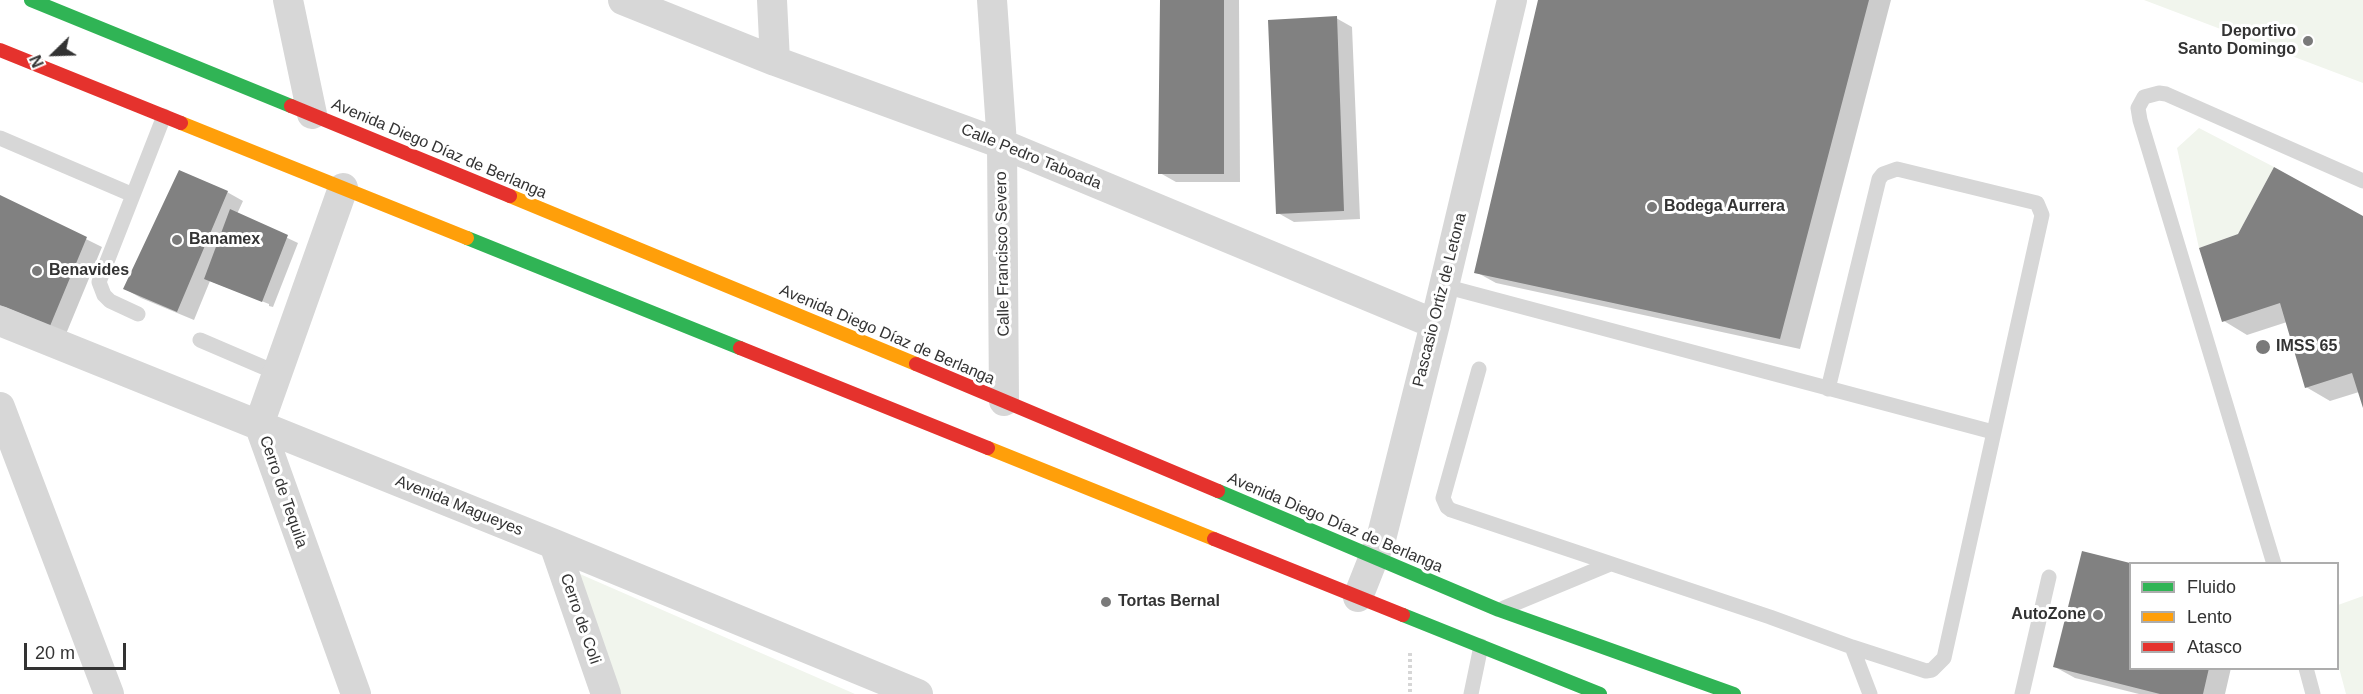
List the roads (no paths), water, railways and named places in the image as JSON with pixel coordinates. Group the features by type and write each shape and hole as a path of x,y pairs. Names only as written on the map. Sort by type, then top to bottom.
{"main road":[{"name":"Avenida Diego Díaz de Berlanga","path":"31,0 1004,401 1499,610 1734,694"},
{"path":"0,50 1481,646 1581,691 1600,694"}],"street":[{"path":"288,0 312,114"},
{"name":"Calle Pedro Taboada","path":"622,0 775,61 1002,144 1435,324"},
{"path":"772,0 775,61"},
{"name":"Calle Francisco Severo","path":"992,0 1002,144 1004,401"},
{"name":"Pascasio Ortiz de Letona","path":"1358,597 1381,539 1512,0"},
{"name":"Cerro de Tequila","path":"343,188 260,427 356,694"},
{"name":"Avenida Magueyes","path":"0,321 554,544 918,694"},
{"path":"0,407 109,694"},
{"name":"Cerro de Coli","path":"554,544 606,694"}],"lane":[{"path":"2273,562 2138,108 2144,98 2159,93 2166,94 2363,181"},
{"path":"138,315 110,301 104,295 99,282 164,116"},
{"path":"0,138 133,195"},
{"path":"1479,369 1443,498 1447,507 1455,513 1770,617 1852,647 1932,670 1944,658 2041,210 2035,201 1897,169 1889,170 1878,179 1828,389"},
{"path":"1444,286 1993,432"},
{"path":"200,340 277,373"},
{"path":"1499,610 1610,564"},
{"path":"2022,694 2049,577"},
{"path":"1471,694 1481,646"},
{"path":"1852,647 1870,694"},
{"path":"2306,670 2313,694"}],"place":[{"name":"Deportivo Santo Domingo","path":"2308,41"},
{"name":"Bodega Aurrera","path":"1652,207"},
{"name":"Banamex","path":"177,240"},
{"name":"Benavides","path":"37,271"},
{"name":"IMSS 65","path":"2263,347"},
{"name":"Tortas Bernal","path":"1106,602"},
{"name":"AutoZone","path":"2098,615"}]}
